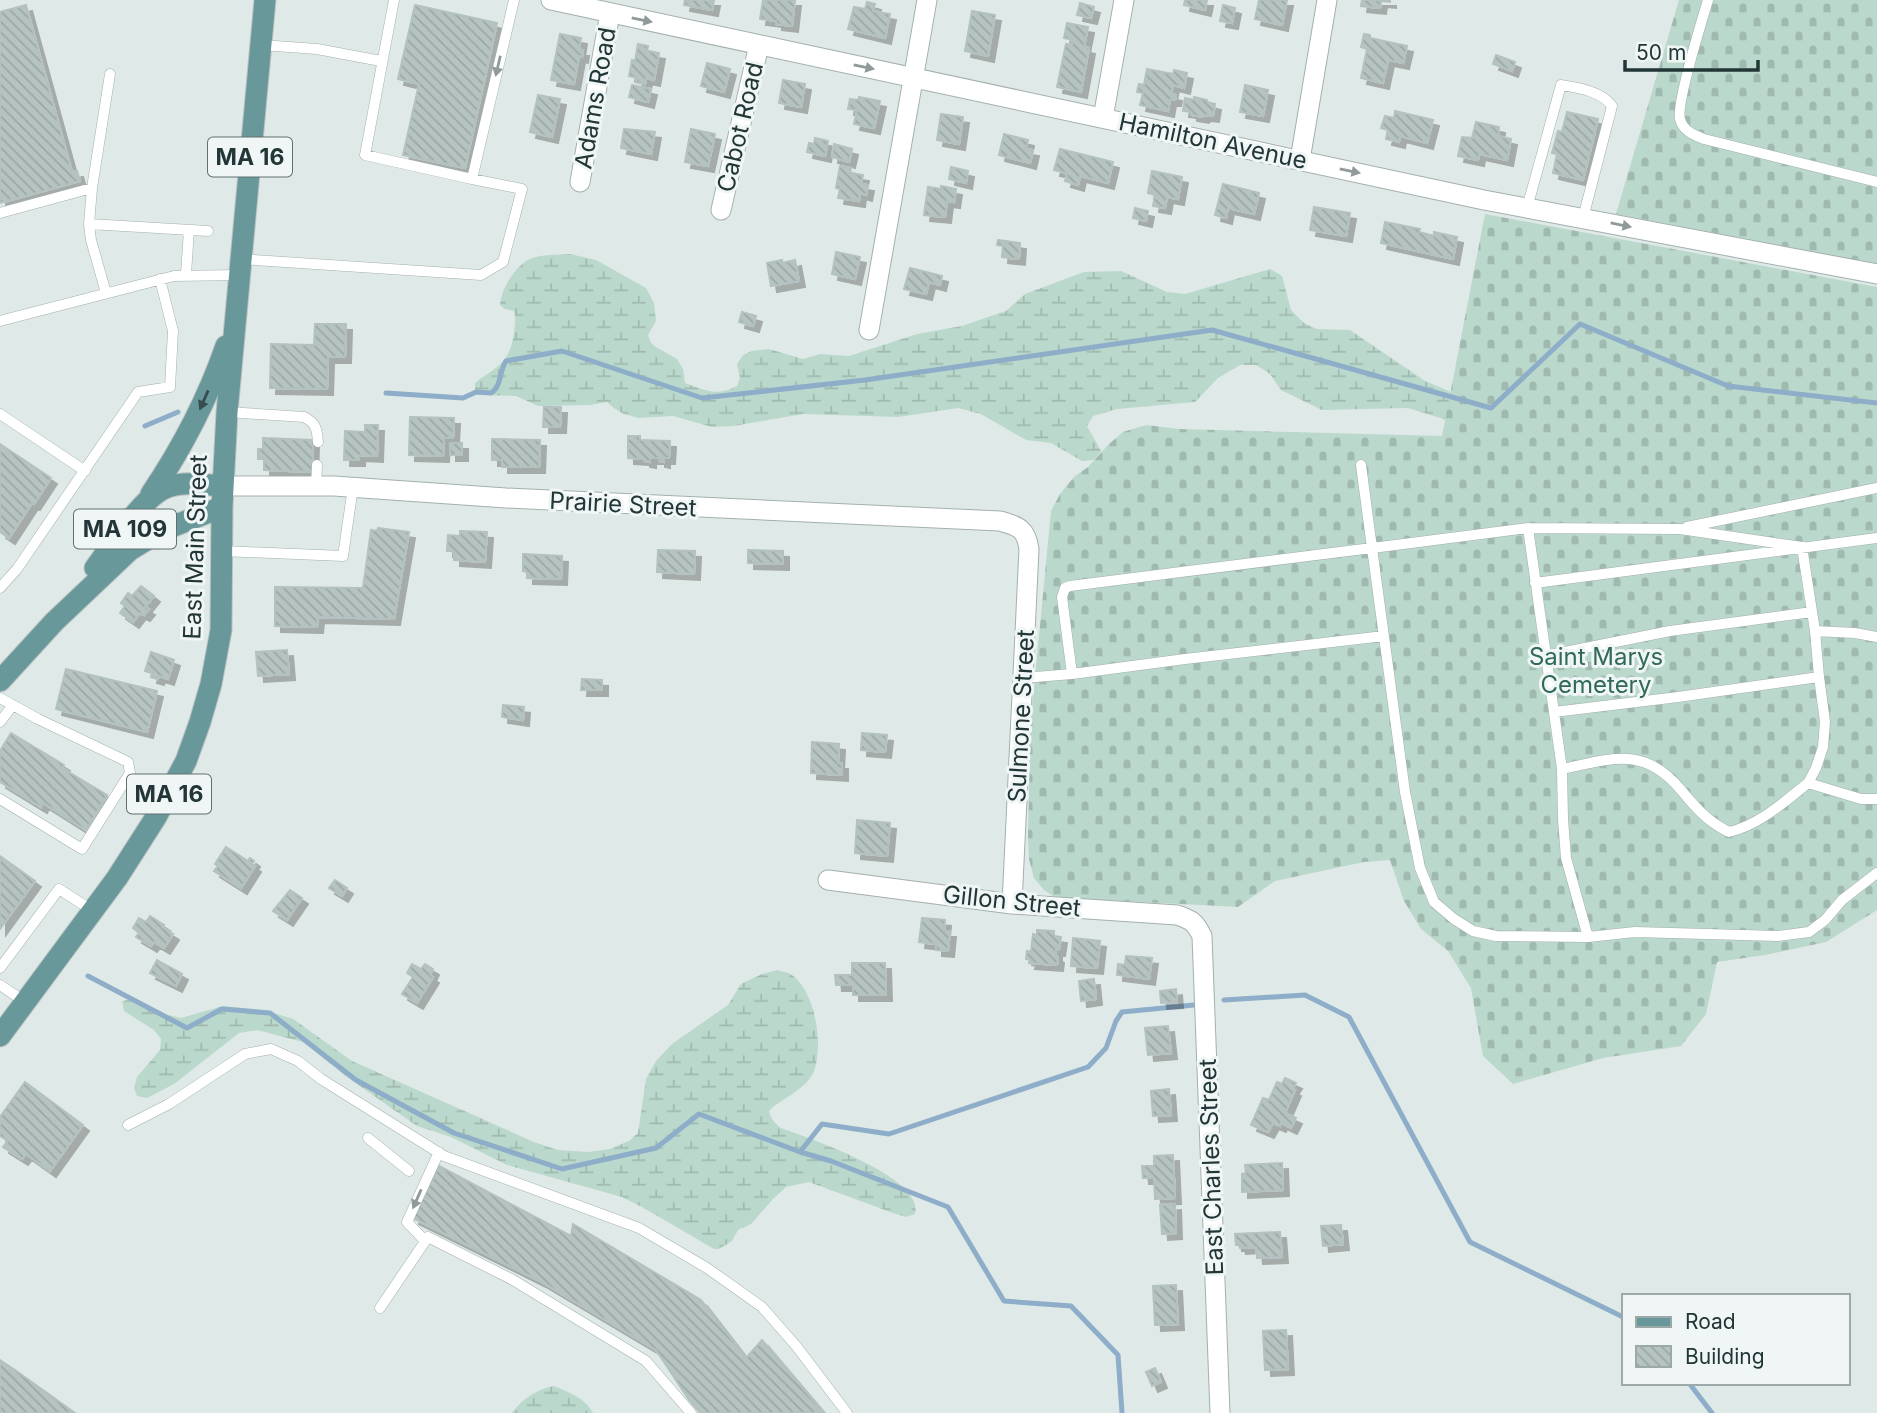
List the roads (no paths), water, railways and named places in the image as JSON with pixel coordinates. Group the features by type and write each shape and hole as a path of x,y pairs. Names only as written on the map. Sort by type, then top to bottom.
{"main road":[{"name":"East Main Street","path":"0,1036 93,911 156,817 177,779 193,741 211,684 219,647 227,412 265,0"},
{"path":"137,512 163,477 197,416 222,357 235,313"},
{"name":"MA 109","path":"54,622 137,512 155,494 170,486 189,484 223,496"},
{"name":"MA 109","path":"0,681 54,622 139,542 223,496"}],"street":[{"name":"Hamilton Avenue","path":"551,0 1527,208 1877,274"},
{"path":"869,330 928,0"},
{"path":"1103,118 1124,0"},
{"path":"1300,160 1327,0"},
{"name":"Adams Road","path":"580,182 610,13"},
{"name":"Cabot Road","path":"721,209 759,45"},
{"name":"Prairie Street","path":"223,496 316,486 353,487 506,498 1000,521 1022,530"},
{"name":"Sulmone Street","path":"1012,904 1029,549 1022,530"},
{"name":"Gillon Street","path":"828,880 1012,904 1177,915 1194,922"},
{"name":"East Charles Street","path":"1194,922 1202,936 1220,1413"}],"lane":[{"path":"0,321 160,279 240,267 481,275 503,262 522,188 365,155 394,0"},
{"path":"472,179 514,0"},
{"path":"1708,0 1682,96 1679,116 1683,127 1691,134 1704,139 1877,182"},
{"path":"260,44 317,49 381,61"},
{"path":"106,293 89,224 110,74"},
{"path":"1527,208 1561,85 1580,88 1607,99 1612,106 1583,218"},
{"path":"0,213 92,188"},
{"path":"89,224 208,231"},
{"path":"186,274 189,230"},
{"path":"0,588 17,569 138,392 170,387 173,331 160,279"},
{"path":"227,412 304,417 312,421 317,429 318,442"},
{"path":"0,414 85,471"},
{"path":"316,486 317,465"},
{"path":"1361,465 1405,792 1420,868 1434,902 1454,919 1473,931 1496,936 1588,937 1635,932 1778,936 1809,932 1825,920 1842,900 1877,873"},
{"path":"222,551 342,556 353,487"},
{"path":"1679,529 1877,488"},
{"path":"1528,528 1562,768 1566,858 1588,937"},
{"path":"1072,674 1062,597 1065,588 1070,586 1528,528 1679,529 1802,547"},
{"path":"1535,583 1877,537"},
{"path":"1562,768 1615,758 1640,759 1674,782 1713,825 1729,832 1742,829 1776,808 1808,783 1823,747 1825,722 1802,547"},
{"path":"1545,656 1670,631 1812,612"},
{"path":"1815,631 1855,633 1877,638"},
{"path":"1023,678 1384,636"},
{"path":"1554,712 1819,677"},
{"path":"0,698 128,762 130,773 82,849 0,799"},
{"path":"0,722 13,705"},
{"path":"1808,783 1861,799 1877,799"},
{"path":"0,968 59,889 93,911"},
{"path":"0,985 25,1002"},
{"path":"128,1125 169,1104 245,1054 271,1049 298,1061 321,1079 439,1152 639,1228 707,1268 762,1307 797,1347 847,1413"},
{"path":"368,1138 409,1171"},
{"path":"425,1241 407,1222 439,1152"},
{"path":"380,1308 428,1237 513,1280 646,1360 691,1413"}],"waterway":[{"path":"386,393 463,398 476,392 491,393 497,386 506,361 562,351 702,398 865,380 1212,330 1491,408 1580,324 1728,386 1877,403"},
{"path":"145,426 178,412"},
{"path":"88,976 187,1028 222,1009 270,1013 356,1080 454,1133 562,1169 656,1148 699,1114 800,1152 822,1124 889,1134 1088,1067 1106,1048 1122,1012 1194,1005"},
{"path":"1224,1000 1305,995 1349,1017 1470,1242 1622,1317"},
{"path":"800,1152 831,1161 948,1207 1004,1301 1071,1306 1118,1355 1122,1413"},
{"path":"1691,1385 1712,1413"}],"park label":[{"name":"Saint Marys Cemetery","path":"1596,670"}]}
